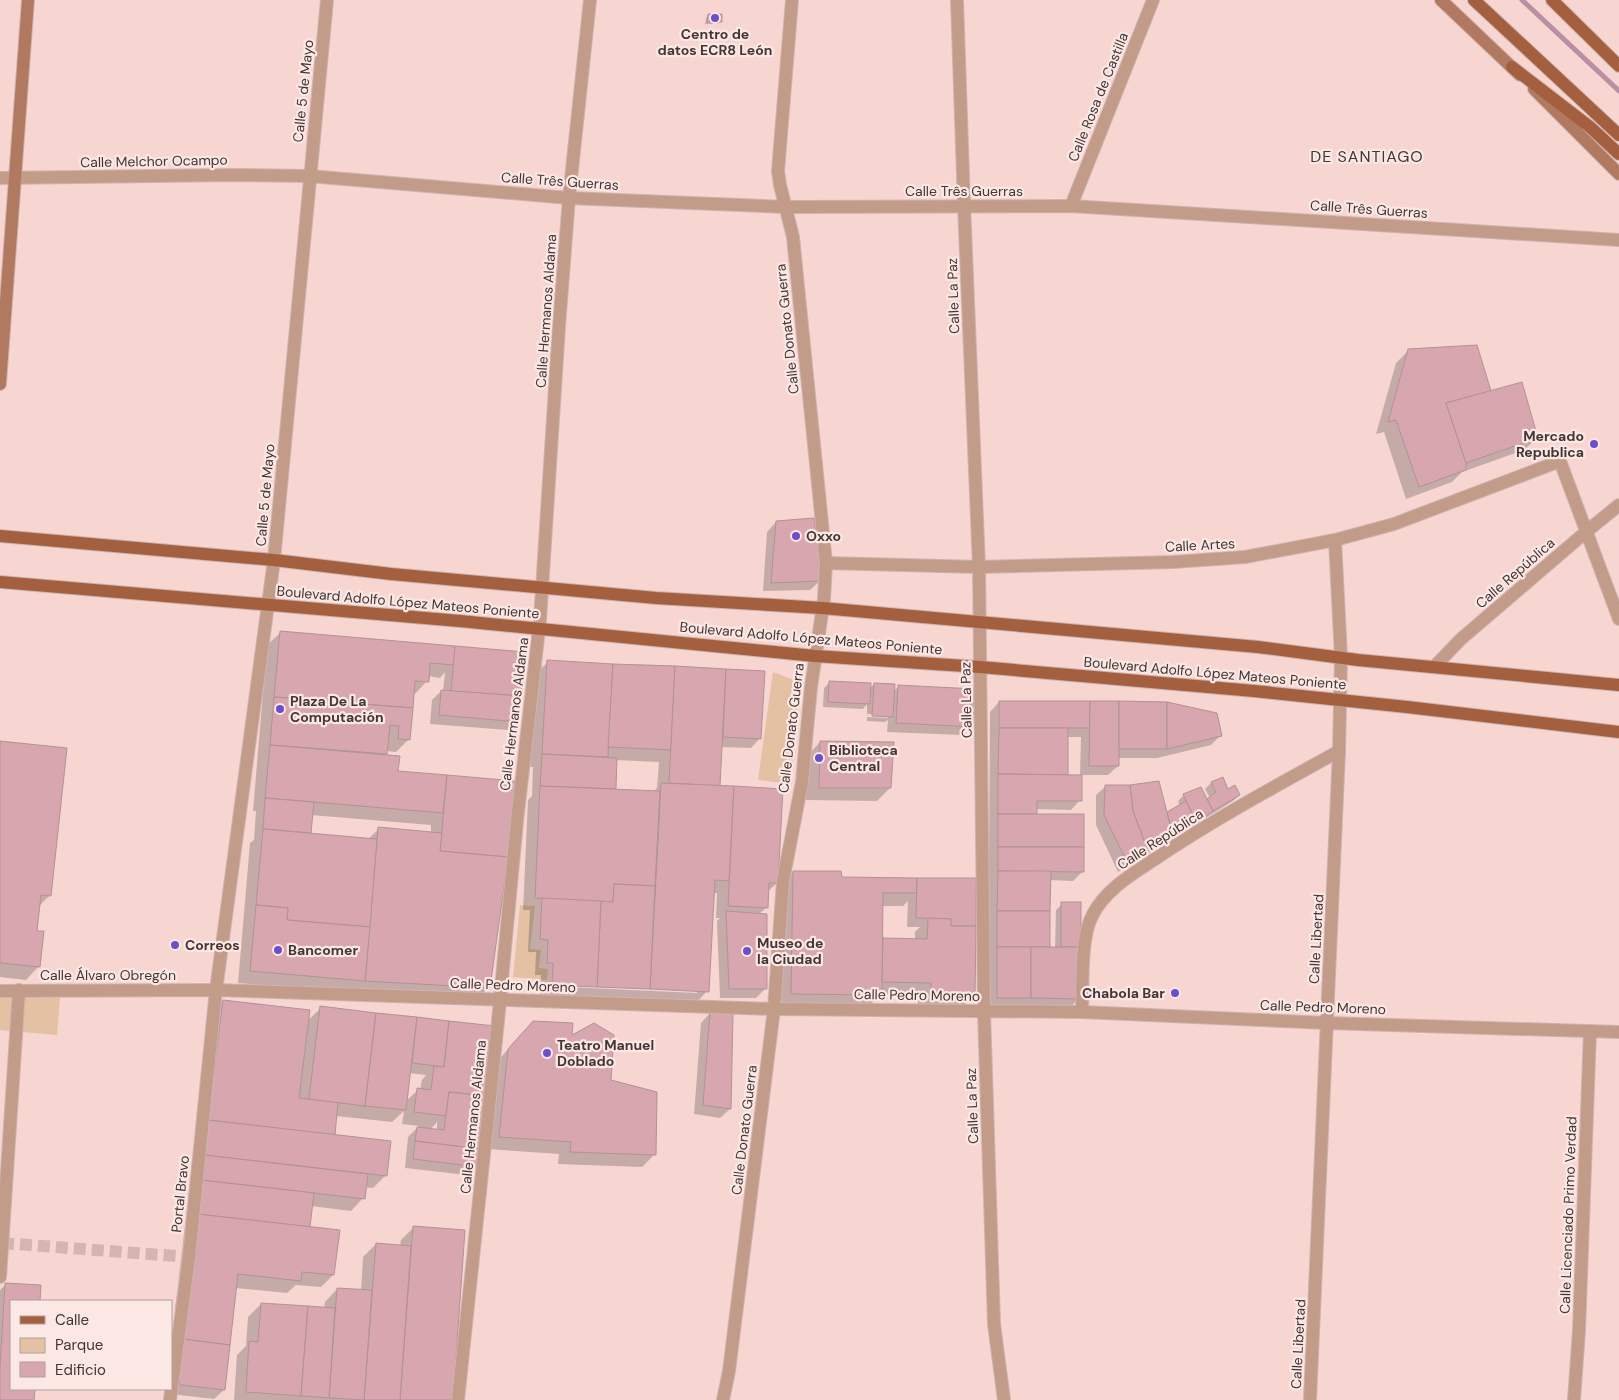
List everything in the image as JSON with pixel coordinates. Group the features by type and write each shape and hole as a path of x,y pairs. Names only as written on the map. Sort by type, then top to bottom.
{"main road":[{"path":"1474,0 1619,135"},
{"path":"1552,0 1619,66"},
{"path":"1512,67 1590,127 1619,154"},
{"name":"Boulevard Adolfo López Mateos Poniente","path":"0,536 274,560 391,574 542,586 656,598 822,608 1258,647 1619,685"},
{"name":"Boulevard Adolfo López Mateos Poniente","path":"0,582 268,604 815,656 980,666 1254,691 1340,701 1407,706 1619,732"}],"street":[{"path":"0,384 28,0"},
{"name":"Calle 5 de Mayo","path":"216,990 274,560 327,0"},
{"name":"Calle Hermanos Aldama","path":"458,1400 518,812 539,630 569,198 590,0"},
{"name":"Calle Donato Guerra","path":"723,1400 774,1009 783,881 802,782 826,563 793,237 778,171 792,0"},
{"name":"Calle La Paz","path":"957,0 979,567 984,1011 994,1324 1004,1400"},
{"name":"Calle Rosa de Castilla","path":"1071,206 1153,0"},
{"path":"1442,0 1619,174"},
{"name":"Calle Melchor Ocampo","path":"0,178 309,176"},
{"name":"Calle Três Guerras","path":"309,176 569,198 786,206 1071,206 1619,240"},
{"name":"Calle Artes","path":"826,563 979,567 1173,562 1245,557 1335,540 1394,524 1560,461 1587,530"},
{"name":"Calle República","path":"1434,667 1461,640 1587,530 1619,505"},
{"path":"1587,530 1619,618"},
{"name":"Calle Libertad","path":"1310,1400 1339,750 1341,657 1335,540"},
{"name":"Calle República","path":"1082,1012 1086,934 1092,916 1102,899 1121,882 1193,834 1339,750"},
{"path":"0,1277 19,990"},
{"name":"Calle Álvaro Obregón","path":"0,991 216,990"},
{"name":"Calle Pedro Moreno","path":"216,990 774,1009 1082,1012 1327,1023 1619,1032"},
{"name":"Portal Bravo","path":"172,1385 189,1257 216,990"},
{"name":"Calle Licenciado Primo Verdad","path":"1574,1400 1579,1330 1590,1031"}],"green space":[{"path":"773,672 799,682 791,784 758,780"},
{"path":"520,905 535,906 530,949 541,950 539,968 548,969 547,980 513,977"},
{"path":"0,997 60,998 57,1035 0,1030"}],"building":[{"name":"Centro de datos ECR8 León","path":"708,14 722,14 722,22 707,22"},
{"path":"1477,345 1491,391 1446,403 1466,463 1466,470 1419,487 1396,420 1388,422 1408,349"},
{"path":"1522,382 1538,438 1466,463 1446,403"},
{"name":"Oxxo","path":"814,518 821,581 771,583 776,521"},
{"path":"280,631 455,646 454,665 430,663 429,682 415,681 413,708 274,697"},
{"path":"455,646 525,652 521,696 451,691"},
{"path":"547,660 613,664 608,757 542,754"},
{"path":"613,664 675,666 671,750 608,747"},
{"path":"675,666 726,669 720,786 669,783"},
{"path":"726,669 765,671 761,739 723,737"},
{"path":"829,681 871,683 870,704 828,702"},
{"path":"874,683 895,684 893,717 872,716"},
{"path":"898,685 975,689 973,727 896,723"},
{"path":"441,690 521,696 519,722 439,715"},
{"path":"274,697 413,708 410,740 398,739 399,726 390,725 387,754 270,745"},
{"path":"999,701 1090,701 1090,728 999,728"},
{"path":"1090,701 1119,701 1119,766 1089,766"},
{"path":"1119,701 1167,702 1167,749 1119,749"},
{"path":"1167,702 1217,713 1222,736 1167,749"},
{"path":"999,728 1068,728 1068,775 998,774"},
{"path":"0,741 67,748 51,896 41,895 37,931 44,931 40,967 0,963"},
{"path":"820,741 894,742 891,788 819,788"},
{"path":"270,745 400,756 398,771 447,775 443,813 265,798"},
{"path":"542,754 617,758 616,789 540,786"},
{"path":"998,774 1082,775 1082,801 1037,801 1037,814 998,814"},
{"path":"447,775 515,781 508,857 440,851"},
{"path":"1223,777 1228,789 1235,785 1240,795 1213,811 1207,799 1216,792 1211,782"},
{"path":"1159,781 1173,836 1148,851 1133,811 1130,785"},
{"path":"661,783 734,786 729,881 715,880 709,992 650,989"},
{"path":"1105,785 1130,785 1133,811 1148,851 1128,864 1104,815"},
{"path":"540,786 660,791 655,886 614,884 613,902 535,898"},
{"path":"734,786 783,789 778,883 769,883 768,908 728,906"},
{"path":"1201,787 1213,811 1196,822 1183,794"},
{"path":"265,798 314,802 311,833 263,829"},
{"path":"1186,801 1196,822 1173,836 1167,812"},
{"path":"998,814 1084,814 1084,847 998,847"},
{"path":"378,827 442,833 440,851 508,857 490,988 365,981"},
{"path":"263,829 377,839 370,927 287,920 288,908 256,905"},
{"path":"998,847 1084,847 1084,872 998,871"},
{"path":"793,871 841,871 842,877 917,878 917,893 883,893 882,995 791,994"},
{"path":"998,871 1051,871 1050,911 997,911"},
{"path":"917,878 976,878 976,926 951,926 951,919 916,918"},
{"path":"614,884 655,886 650,989 597,987 601,901 613,902"},
{"path":"542,898 601,901 597,987 552,985 553,963 547,963 548,940 540,939"},
{"path":"1061,902 1081,902 1081,947 1061,947"},
{"path":"256,905 288,908 287,920 370,927 365,981 250,971"},
{"name":"Museo de la Ciudad","path":"726,911 767,914 767,989 729,989"},
{"path":"997,911 1050,911 1050,947 997,947"},
{"path":"928,918 951,919 951,926 976,926 975,996 930,996 931,983 882,982 883,938 927,939"},
{"path":"997,947 1031,947 1031,998 997,998"},
{"path":"1031,947 1081,947 1080,999 1031,998"},
{"path":"223,1000 310,1010 299,1098 338,1102 335,1135 208,1120"},
{"path":"320,1006 376,1013 365,1106 309,1099"},
{"path":"710,1012 733,1013 731,1109 703,1105"},
{"path":"376,1013 417,1017 406,1110 365,1106"},
{"path":"417,1017 449,1021 444,1067 412,1063"},
{"path":"449,1021 495,1026 486,1096 449,1092 446,1116 414,1112 417,1088 431,1090 434,1066 444,1067"},
{"path":"533,1021 573,1023 572,1035 594,1023 614,1035 611,1080 657,1092 656,1155 570,1152 571,1142 499,1137 508,1049"},
{"path":"449,1092 486,1096 480,1149 415,1141 417,1127 444,1130"},
{"path":"208,1120 391,1141 387,1176 204,1155"},
{"path":"415,1141 480,1149 478,1167 413,1159"},
{"path":"204,1155 368,1174 365,1199 201,1180"},
{"path":"201,1180 314,1193 310,1227 197,1214"},
{"path":"197,1214 340,1230 334,1275 302,1272 301,1281 238,1274 230,1345 182,1339"},
{"path":"413,1226 465,1230 453,1400 400,1400"},
{"path":"376,1243 411,1246 400,1400 364,1400"},
{"path":"5,1283 41,1285 40,1300 10,1300 10,1390 35,1390 34,1400 0,1400"},
{"path":"337,1288 372,1290 364,1400 329,1398"},
{"path":"261,1303 308,1306 301,1396 246,1392 249,1341 258,1342"},
{"path":"308,1306 335,1308 329,1398 301,1396"},
{"path":"182,1339 230,1345 225,1390 180,1385 178,1378"}],"waterway":[{"path":"1522,0 1619,91"}],"tunnel":[{"path":"2,1243 189,1257"}],"place":[{"name":"Centro de datos ECR8 León","path":"715,18"},
{"name":"Mercado Republica","path":"1594,444"},
{"name":"Oxxo","path":"796,536"},
{"name":"Plaza De La Computación","path":"280,709"},
{"name":"Biblioteca Central","path":"819,758"},
{"name":"Correos","path":"175,945"},
{"name":"Bancomer","path":"278,950"},
{"name":"Museo de la Ciudad","path":"747,951"},
{"name":"Chabola Bar","path":"1175,993"},
{"name":"Teatro Manuel Doblado","path":"547,1053"}],"district":[{"name":"DE SANTIAGO","path":"1367,156"}]}
